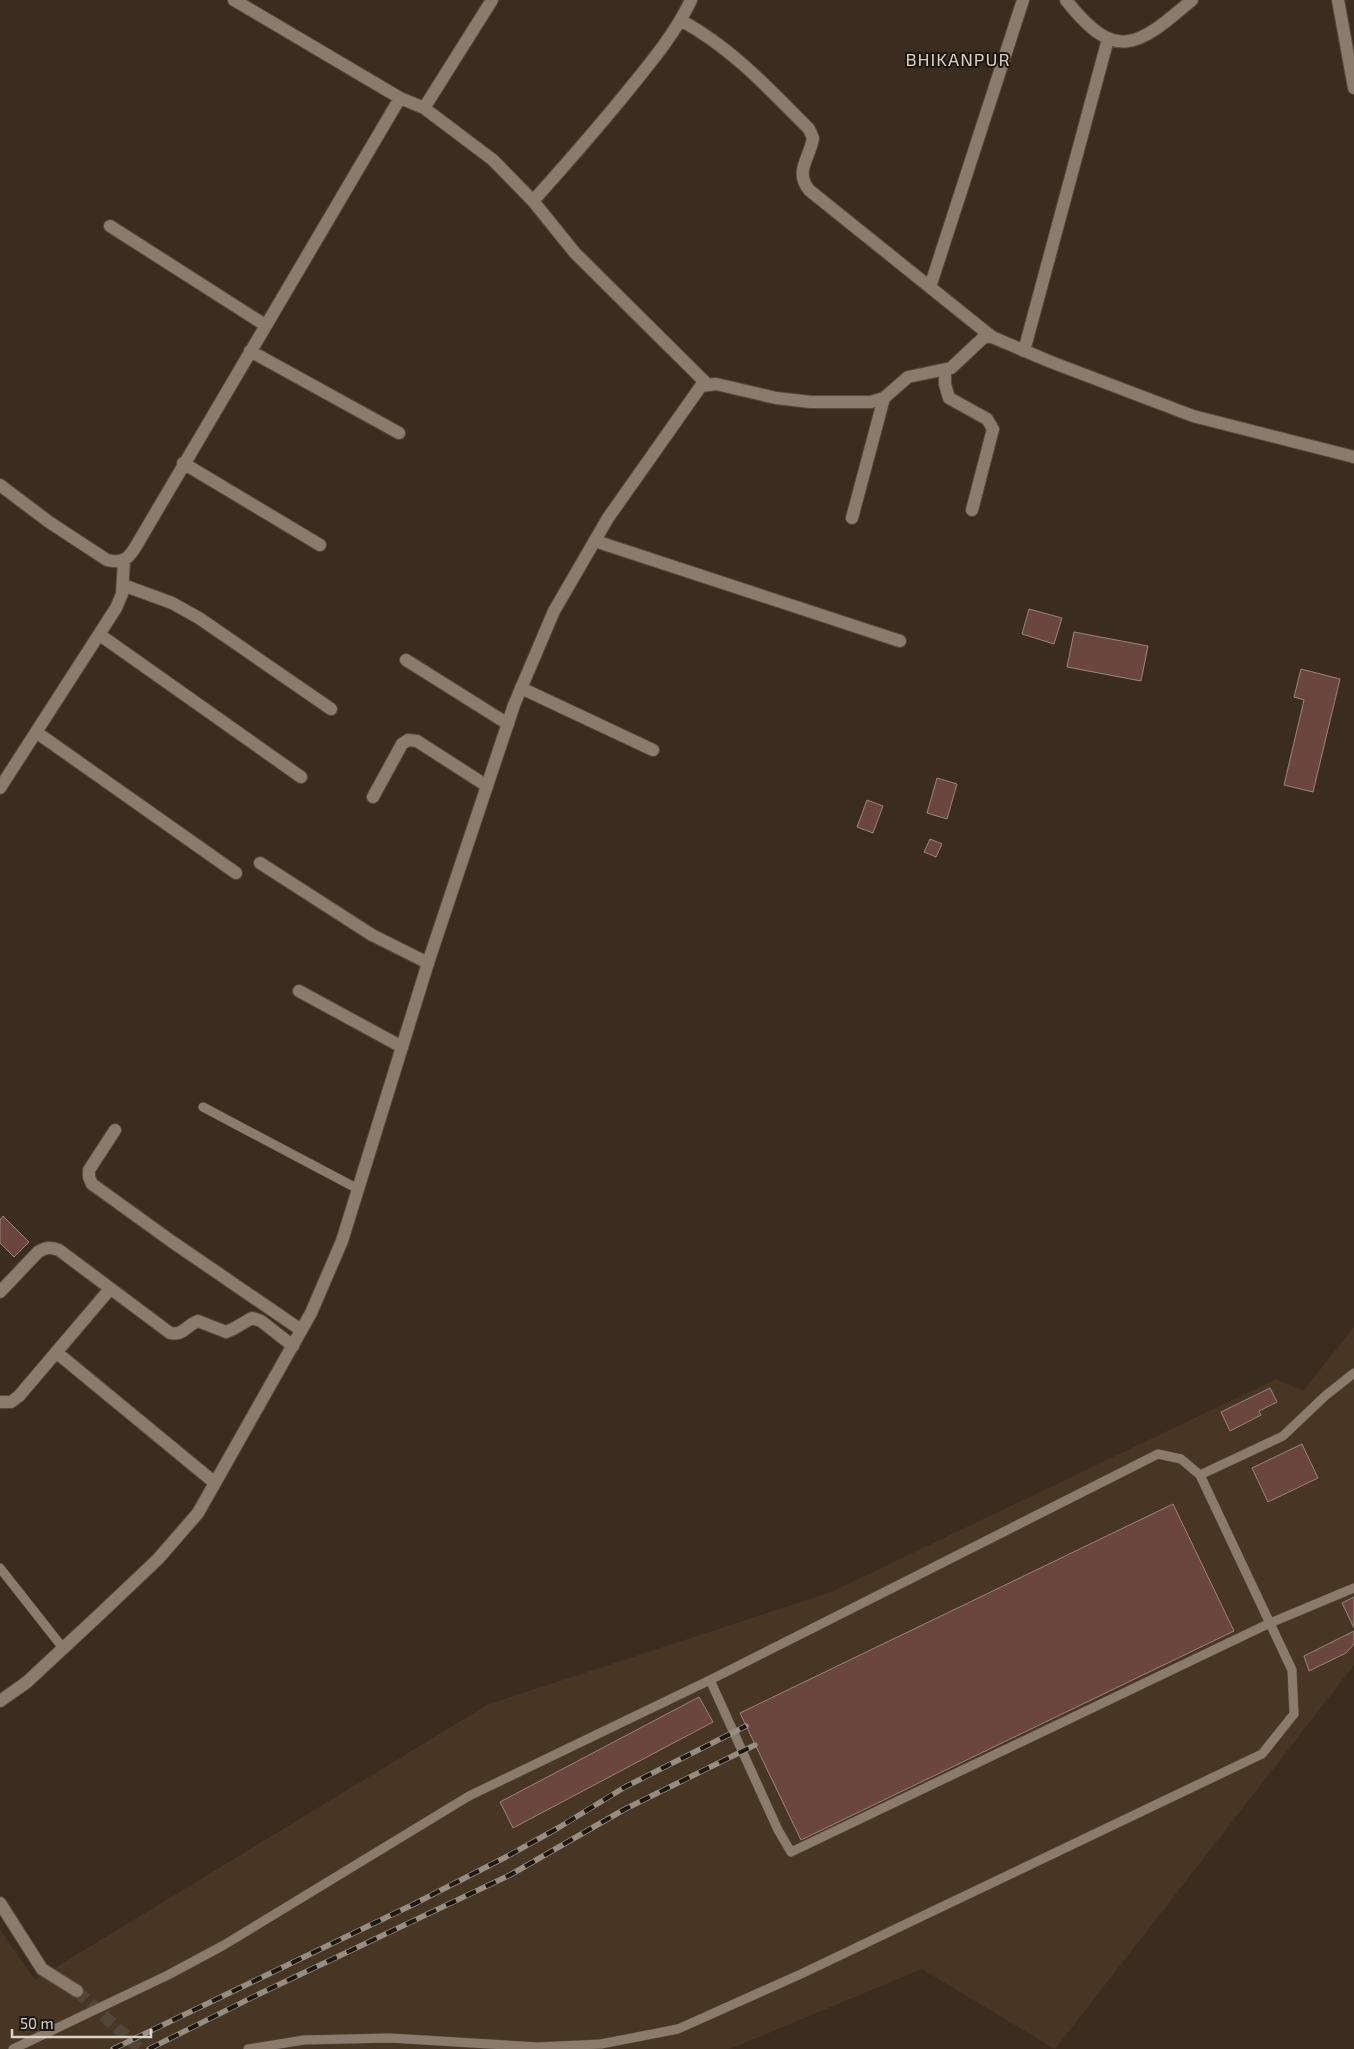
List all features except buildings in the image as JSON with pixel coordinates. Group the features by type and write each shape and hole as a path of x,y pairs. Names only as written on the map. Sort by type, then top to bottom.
{"street":[{"path":"234,0 400,98 424,108 493,160 533,201 575,253 707,384"},
{"path":"424,108 492,0"},
{"path":"533,201 608,116 682,21 692,0"},
{"path":"930,287 1023,0"},
{"path":"1066,0 1095,32 1122,42 1138,40 1192,0"},
{"path":"1338,0 1354,88"},
{"path":"682,21 718,42 737,58 810,129 813,138 802,176 803,183 809,190 992,337 1193,416 1354,457"},
{"path":"1024,351 1108,38"},
{"path":"0,485 49,522 107,560 115,562 124,560 132,552 400,98"},
{"path":"110,226 265,325"},
{"path":"0,1701 27,1682 158,1559 198,1513 293,1346 342,1241 428,964 487,786 508,724 554,610 608,518 698,390 701,386 707,384 716,384 776,398 811,402 871,402 884,398 908,377 945,371 957,365 985,337 992,337"},
{"path":"250,351 399,433"},
{"path":"945,371 945,384 949,398 987,419 992,424 993,429 972,510"},
{"path":"852,518 884,398"},
{"path":"184,463 320,545"},
{"path":"595,541 900,641"},
{"path":"0,788 116,608 123,585 124,560"},
{"path":"123,585 172,603 199,618 331,709"},
{"path":"100,635 302,777"},
{"path":"406,660 508,724"},
{"path":"522,688 653,750"},
{"path":"36,732 236,874"},
{"path":"373,797 402,744 408,740 416,741 487,786"},
{"path":"260,863 372,935 428,964"},
{"path":"300,991 402,1047"},
{"path":"115,1130 89,1170 88,1177 92,1184 301,1330"},
{"path":"0,1292 38,1252 44,1248 52,1247 59,1250 170,1333 182,1332 192,1323 198,1321 226,1332 252,1318 261,1321 293,1346"},
{"path":"0,1402 11,1402 19,1396 110,1289"},
{"path":"56,1352 215,1483"},
{"path":"0,1903 42,1969 77,1991"}],"lane":[{"path":"203,1107 358,1189"},
{"path":"1200,1475 1283,1436 1325,1396 1354,1373"},
{"path":"13,2049 168,1975 224,1945 469,1796 710,1680 1158,1454 1181,1459 1200,1475 1292,1670 1294,1714 1262,1754 801,1974 678,2028 600,2044 538,2047 380,2038 304,2040 248,2049"},
{"path":"2,1575 63,1648"},
{"path":"710,1680 778,1830 791,1852 1270,1623 1354,1588"}],"shaded area":[{"path":"1354,1327 1354,1665 1055,2049 922,1969 730,2049 0,2049 0,1930 35,1980 487,1705 831,1592 1276,1379 1303,1391"}],"tunnel":[{"path":"77,1991 140,2049"}],"railway":[{"path":"113,2049 412,1905 504,1858 625,1787 746,1726"},
{"path":"149,2049 259,1994 510,1875 625,1809 755,1745"}],"district":[{"name":"BHIKANPUR","path":"958,60"}]}
